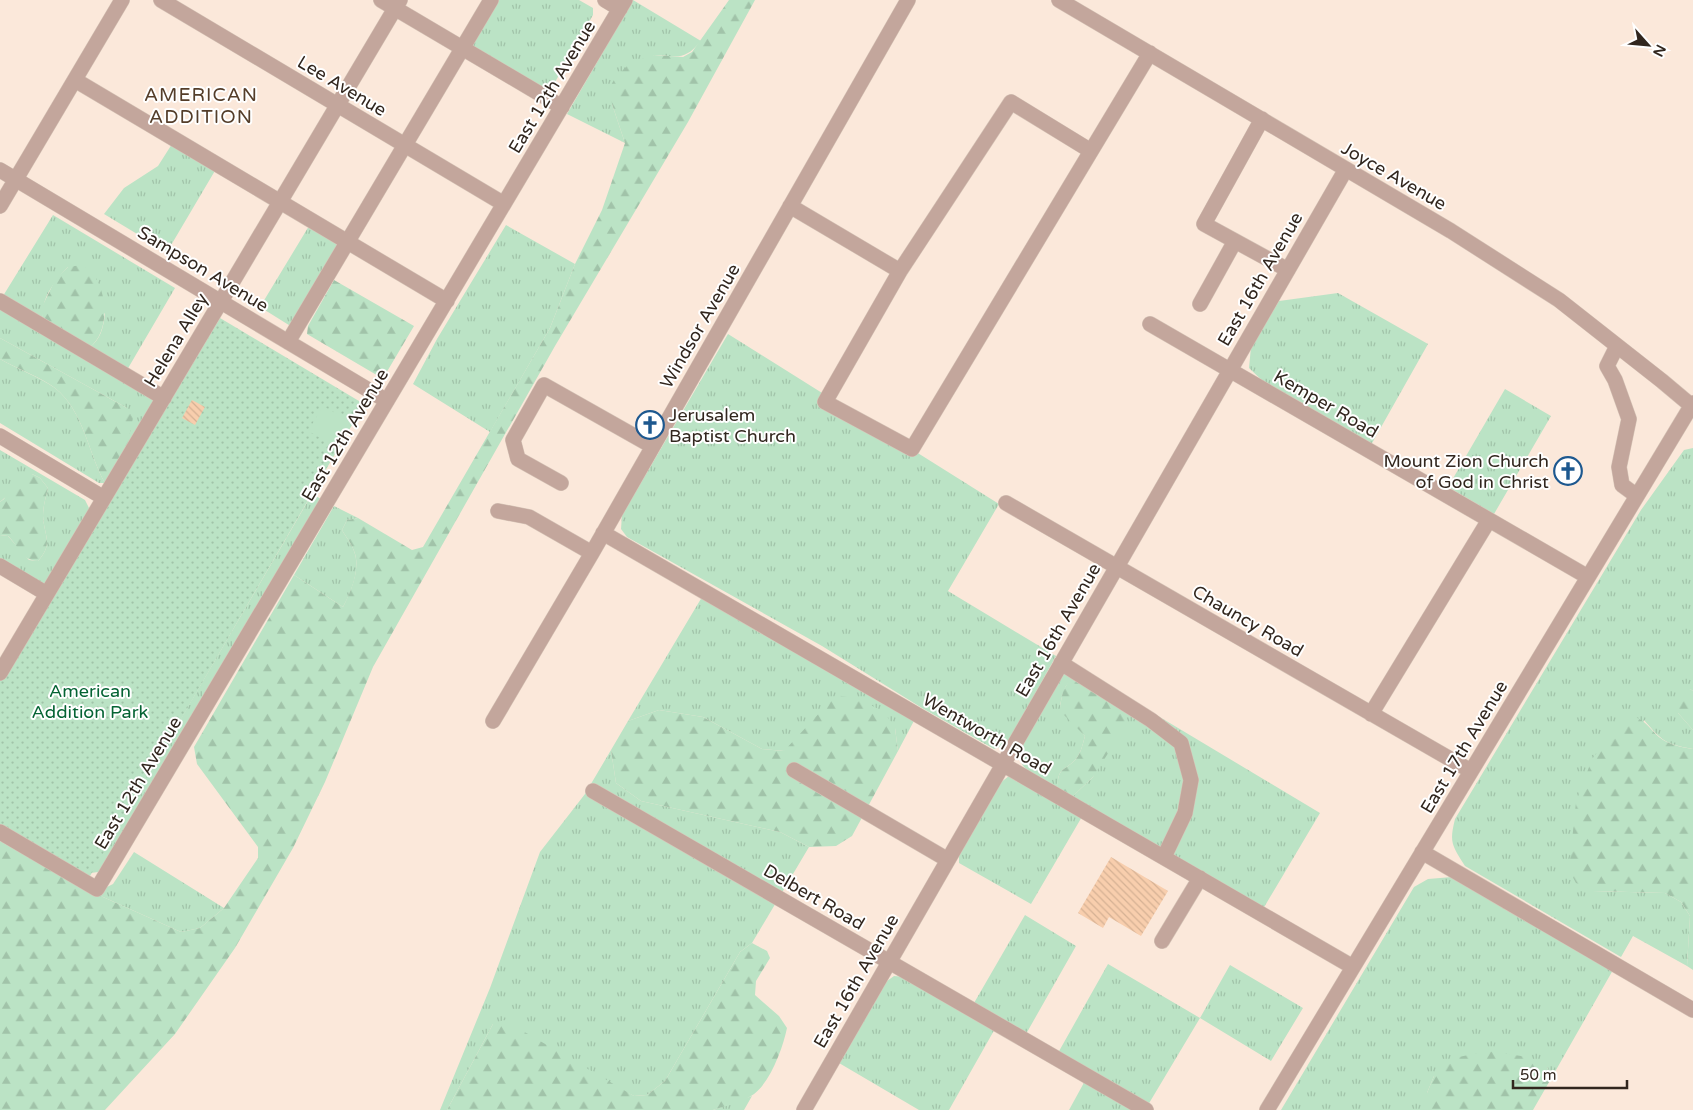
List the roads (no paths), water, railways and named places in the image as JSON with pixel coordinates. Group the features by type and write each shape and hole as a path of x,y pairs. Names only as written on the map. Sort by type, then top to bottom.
{"street":[{"path":"0,206 122,0"},
{"name":"Lee Avenue","path":"160,0 504,204"},
{"path":"381,0 398,4 462,48 562,107"},
{"path":"288,342 491,0"},
{"path":"605,0 623,4"},
{"name":"Windsor Avenue","path":"493,722 603,534 908,0"},
{"name":"Joyce Avenue","path":"1059,0 1451,231 1552,296 1692,405"},
{"name":"Helena Alley","path":"0,673 398,4"},
{"name":"East 12th Avenue","path":"0,832 97,890 623,4"},
{"path":"1091,151 1011,102 900,271 825,402 912,449 1150,53"},
{"path":"75,80 447,301"},
{"path":"1262,120 1204,224 1288,270"},
{"name":"East 16th Avenue","path":"804,1110 1346,169"},
{"name":"Sampson Avenue","path":"0,170 387,401"},
{"path":"790,206 900,271"},
{"path":"1200,304 1235,241"},
{"path":"0,301 164,398"},
{"name":"Kemper Road","path":"1150,324 1588,577"},
{"path":"1617,346 1607,366 1615,380 1630,419 1619,467 1622,485 1637,496"},
{"path":"561,483 518,459 513,440 544,385 652,446"},
{"name":"East 17th Avenue","path":"1267,1110 1692,405"},
{"path":"0,436 104,498"},
{"name":"Chauncy Road","path":"1006,503 1471,772"},
{"path":"498,511 529,517 592,553"},
{"path":"1371,714 1489,520"},
{"name":"Wentworth Road","path":"603,534 1353,966"},
{"path":"0,566 47,594"},
{"path":"1061,663 1151,720 1181,743 1191,780 1185,813 1164,858"},
{"path":"794,770 948,860"},
{"name":"Delbert Road","path":"593,791 1146,1110"},
{"path":"1422,852 1693,1010"},
{"path":"1162,941 1200,878"}],"place":[{"name":"Jerusalem Baptist Church","path":"650,425"},
{"name":"Mount Zion Church of God in Christ","path":"1568,471"}],"district":[{"name":"AMERICAN ADDITION","path":"201,105"}],"park label":[{"name":"American Addition Park","path":"90,701"}]}
